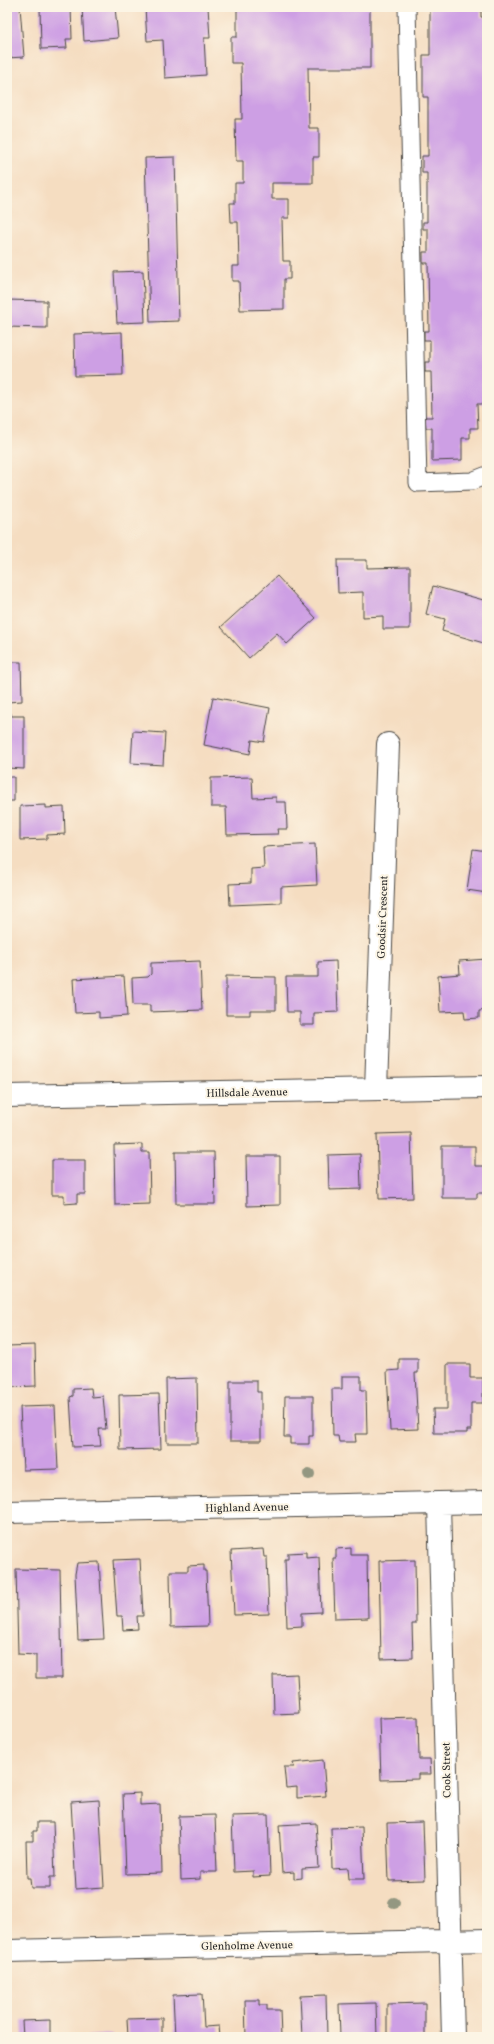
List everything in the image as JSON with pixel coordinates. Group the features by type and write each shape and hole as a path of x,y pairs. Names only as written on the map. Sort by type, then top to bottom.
{"street":[{"name":"Goodsir Crescent","path":"376,1089 388,744"},
{"name":"Hillsdale Avenue","path":"7,1096 487,1087"},
{"name":"Highland Avenue","path":"7,1512 487,1502"},
{"name":"Cook Street","path":"439,1503 453,2037"},
{"name":"Glenholme Avenue","path":"7,1951 487,1940"}],"lane":[{"path":"407,7 418,483 472,481 487,475"}],"building":[{"path":"7,7 20,7 24,57 7,58"},
{"path":"40,7 71,7 72,39 66,39 67,48 41,49"},
{"path":"82,7 115,7 118,38 84,41"},
{"path":"145,7 208,7 210,38 204,38 206,75 165,78 163,40 147,41"},
{"path":"237,7 370,7 370,68 308,68 309,128 319,128 319,157 313,157 313,183 272,183 272,199 289,199 289,218 282,218 283,261 290,261 290,279 284,279 284,309 240,310 239,281 232,281 232,266 239,266 238,222 231,222 230,203 235,203 235,183 243,183 243,161 236,161 235,119 242,119 241,63 231,63 231,37 237,37"},
{"path":"430,7 481,7 481,17 487,17 487,404 477,404 478,428 470,428 470,438 462,438 462,460 432,461 432,428 426,428 425,417 432,417 431,372 425,372 425,362 430,362 430,340 424,340 424,331 429,331 428,263 423,263 423,252 428,252 428,229 423,229 423,222 427,222 427,173 422,173 422,156 428,156 428,97 423,97 423,55 430,55"},
{"path":"175,157 179,321 150,322 145,158"},
{"path":"143,271 145,322 117,323 114,272"},
{"path":"7,300 47,301 47,328 7,327"},
{"path":"122,332 123,375 75,376 74,334"},
{"path":"337,560 367,560 367,568 410,567 410,629 383,629 383,616 363,617 363,592 338,593"},
{"path":"277,576 316,618 287,644 277,633 249,658 221,627"},
{"path":"433,586 487,601 487,644 442,631 445,619 426,614"},
{"path":"7,662 21,662 22,701 7,702"},
{"path":"213,697 270,708 264,742 252,740 250,754 204,745"},
{"path":"7,713 11,713 11,716 24,716 24,769 7,768"},
{"path":"133,731 165,733 163,765 131,763"},
{"path":"7,777 14,777 14,801 7,801"},
{"path":"252,777 253,798 276,797 276,802 286,802 287,829 277,829 278,834 227,835 226,807 211,807 211,778"},
{"path":"46,805 46,808 64,807 65,834 47,835 47,839 20,840 20,806"},
{"path":"315,844 317,885 281,887 281,903 230,905 229,884 251,883 251,869 264,868 263,847"},
{"path":"473,849 487,851 487,893 467,890"},
{"path":"487,959 487,1010 479,1011 479,1018 465,1019 464,1011 440,1012 438,976 460,974 459,961"},
{"path":"200,961 202,1010 150,1012 150,1005 133,1005 132,978 148,977 151,974 151,963"},
{"path":"336,961 338,1012 314,1013 314,1025 300,1025 300,1012 287,1012 286,977 318,977 318,962"},
{"path":"124,976 127,1016 99,1018 99,1012 75,1013 73,979"},
{"path":"226,976 276,977 276,1010 250,1010 250,1015 226,1015"},
{"path":"411,1133 413,1198 379,1199 377,1134"},
{"path":"142,1144 142,1152 149,1152 150,1204 115,1205 114,1145"},
{"path":"442,1146 475,1146 475,1166 487,1166 487,1193 477,1193 477,1198 442,1198"},
{"path":"175,1152 214,1152 215,1204 176,1204"},
{"path":"360,1154 361,1189 329,1190 328,1155"},
{"path":"246,1156 280,1156 280,1205 247,1206"},
{"path":"52,1160 85,1160 85,1194 77,1194 77,1203 64,1204 64,1195 52,1195"},
{"path":"35,1345 36,1386 9,1387 8,1346"},
{"path":"399,1359 418,1359 418,1373 415,1373 418,1429 390,1430 387,1371 399,1370"},
{"path":"447,1364 470,1364 470,1378 483,1378 483,1403 471,1403 471,1430 467,1430 467,1433 434,1433 433,1409 447,1409"},
{"path":"342,1376 361,1376 361,1390 366,1390 367,1434 355,1434 356,1442 339,1442 338,1436 333,1436 332,1389 342,1389"},
{"path":"197,1378 198,1443 167,1443 166,1379"},
{"path":"230,1381 257,1381 257,1392 261,1392 261,1441 230,1441"},
{"path":"91,1388 92,1397 103,1396 106,1429 99,1429 101,1446 73,1447 70,1397 73,1396 73,1389"},
{"path":"159,1394 161,1449 120,1450 119,1395"},
{"path":"285,1396 313,1396 313,1436 309,1436 309,1444 290,1444 290,1437 284,1437"},
{"path":"55,1406 58,1469 23,1470 20,1407"},
{"path":"351,1548 351,1555 367,1555 368,1618 335,1619 333,1558 336,1558 336,1549"},
{"path":"263,1549 264,1557 267,1557 269,1614 234,1615 231,1551"},
{"path":"306,1552 306,1558 319,1557 321,1612 302,1613 302,1626 287,1627 285,1559 288,1559 288,1553"},
{"path":"140,1559 143,1616 137,1616 138,1629 123,1630 122,1616 117,1616 113,1560"},
{"path":"415,1560 416,1624 412,1624 413,1658 381,1659 379,1561"},
{"path":"99,1562 104,1639 78,1640 75,1574 77,1563"},
{"path":"204,1565 204,1571 206,1571 208,1626 171,1627 170,1571 188,1571 188,1566"},
{"path":"16,1569 60,1570 62,1678 36,1678 36,1655 18,1654"},
{"path":"297,1674 299,1713 274,1714 273,1675"},
{"path":"418,1717 419,1759 430,1759 431,1774 418,1774 418,1779 381,1780 379,1718"},
{"path":"323,1760 326,1796 297,1798 297,1787 286,1788 284,1767 294,1767 293,1763"},
{"path":"140,1793 140,1805 160,1804 162,1873 126,1874 123,1794"},
{"path":"99,1800 104,1887 76,1889 71,1802"},
{"path":"215,1815 217,1872 200,1872 200,1879 181,1880 179,1816"},
{"path":"268,1815 270,1876 253,1877 253,1871 234,1872 232,1816"},
{"path":"37,1822 53,1822 55,1877 50,1877 50,1888 31,1888 30,1878 27,1878 26,1841 33,1841 33,1831 37,1831"},
{"path":"423,1822 425,1880 389,1881 387,1823"},
{"path":"316,1823 319,1868 302,1869 302,1878 294,1879 294,1872 282,1873 279,1825"},
{"path":"362,1827 364,1879 349,1879 348,1868 332,1869 331,1828"},
{"path":"202,1994 204,2027 219,2026 220,2037 175,2037 173,1995"},
{"path":"326,1995 327,2037 302,2037 300,1996"},
{"path":"245,2000 259,2000 259,2005 267,2005 267,2010 280,2010 281,2037 246,2037"},
{"path":"376,2003 377,2037 340,2037 339,2004"},
{"path":"425,2003 425,2037 387,2037 387,2004"},
{"path":"162,2018 162,2037 128,2037 127,2019"},
{"path":"50,2020 50,2037 23,2037 22,2021"},
{"path":"113,2034 113,2037 87,2037 87,2036"}]}
